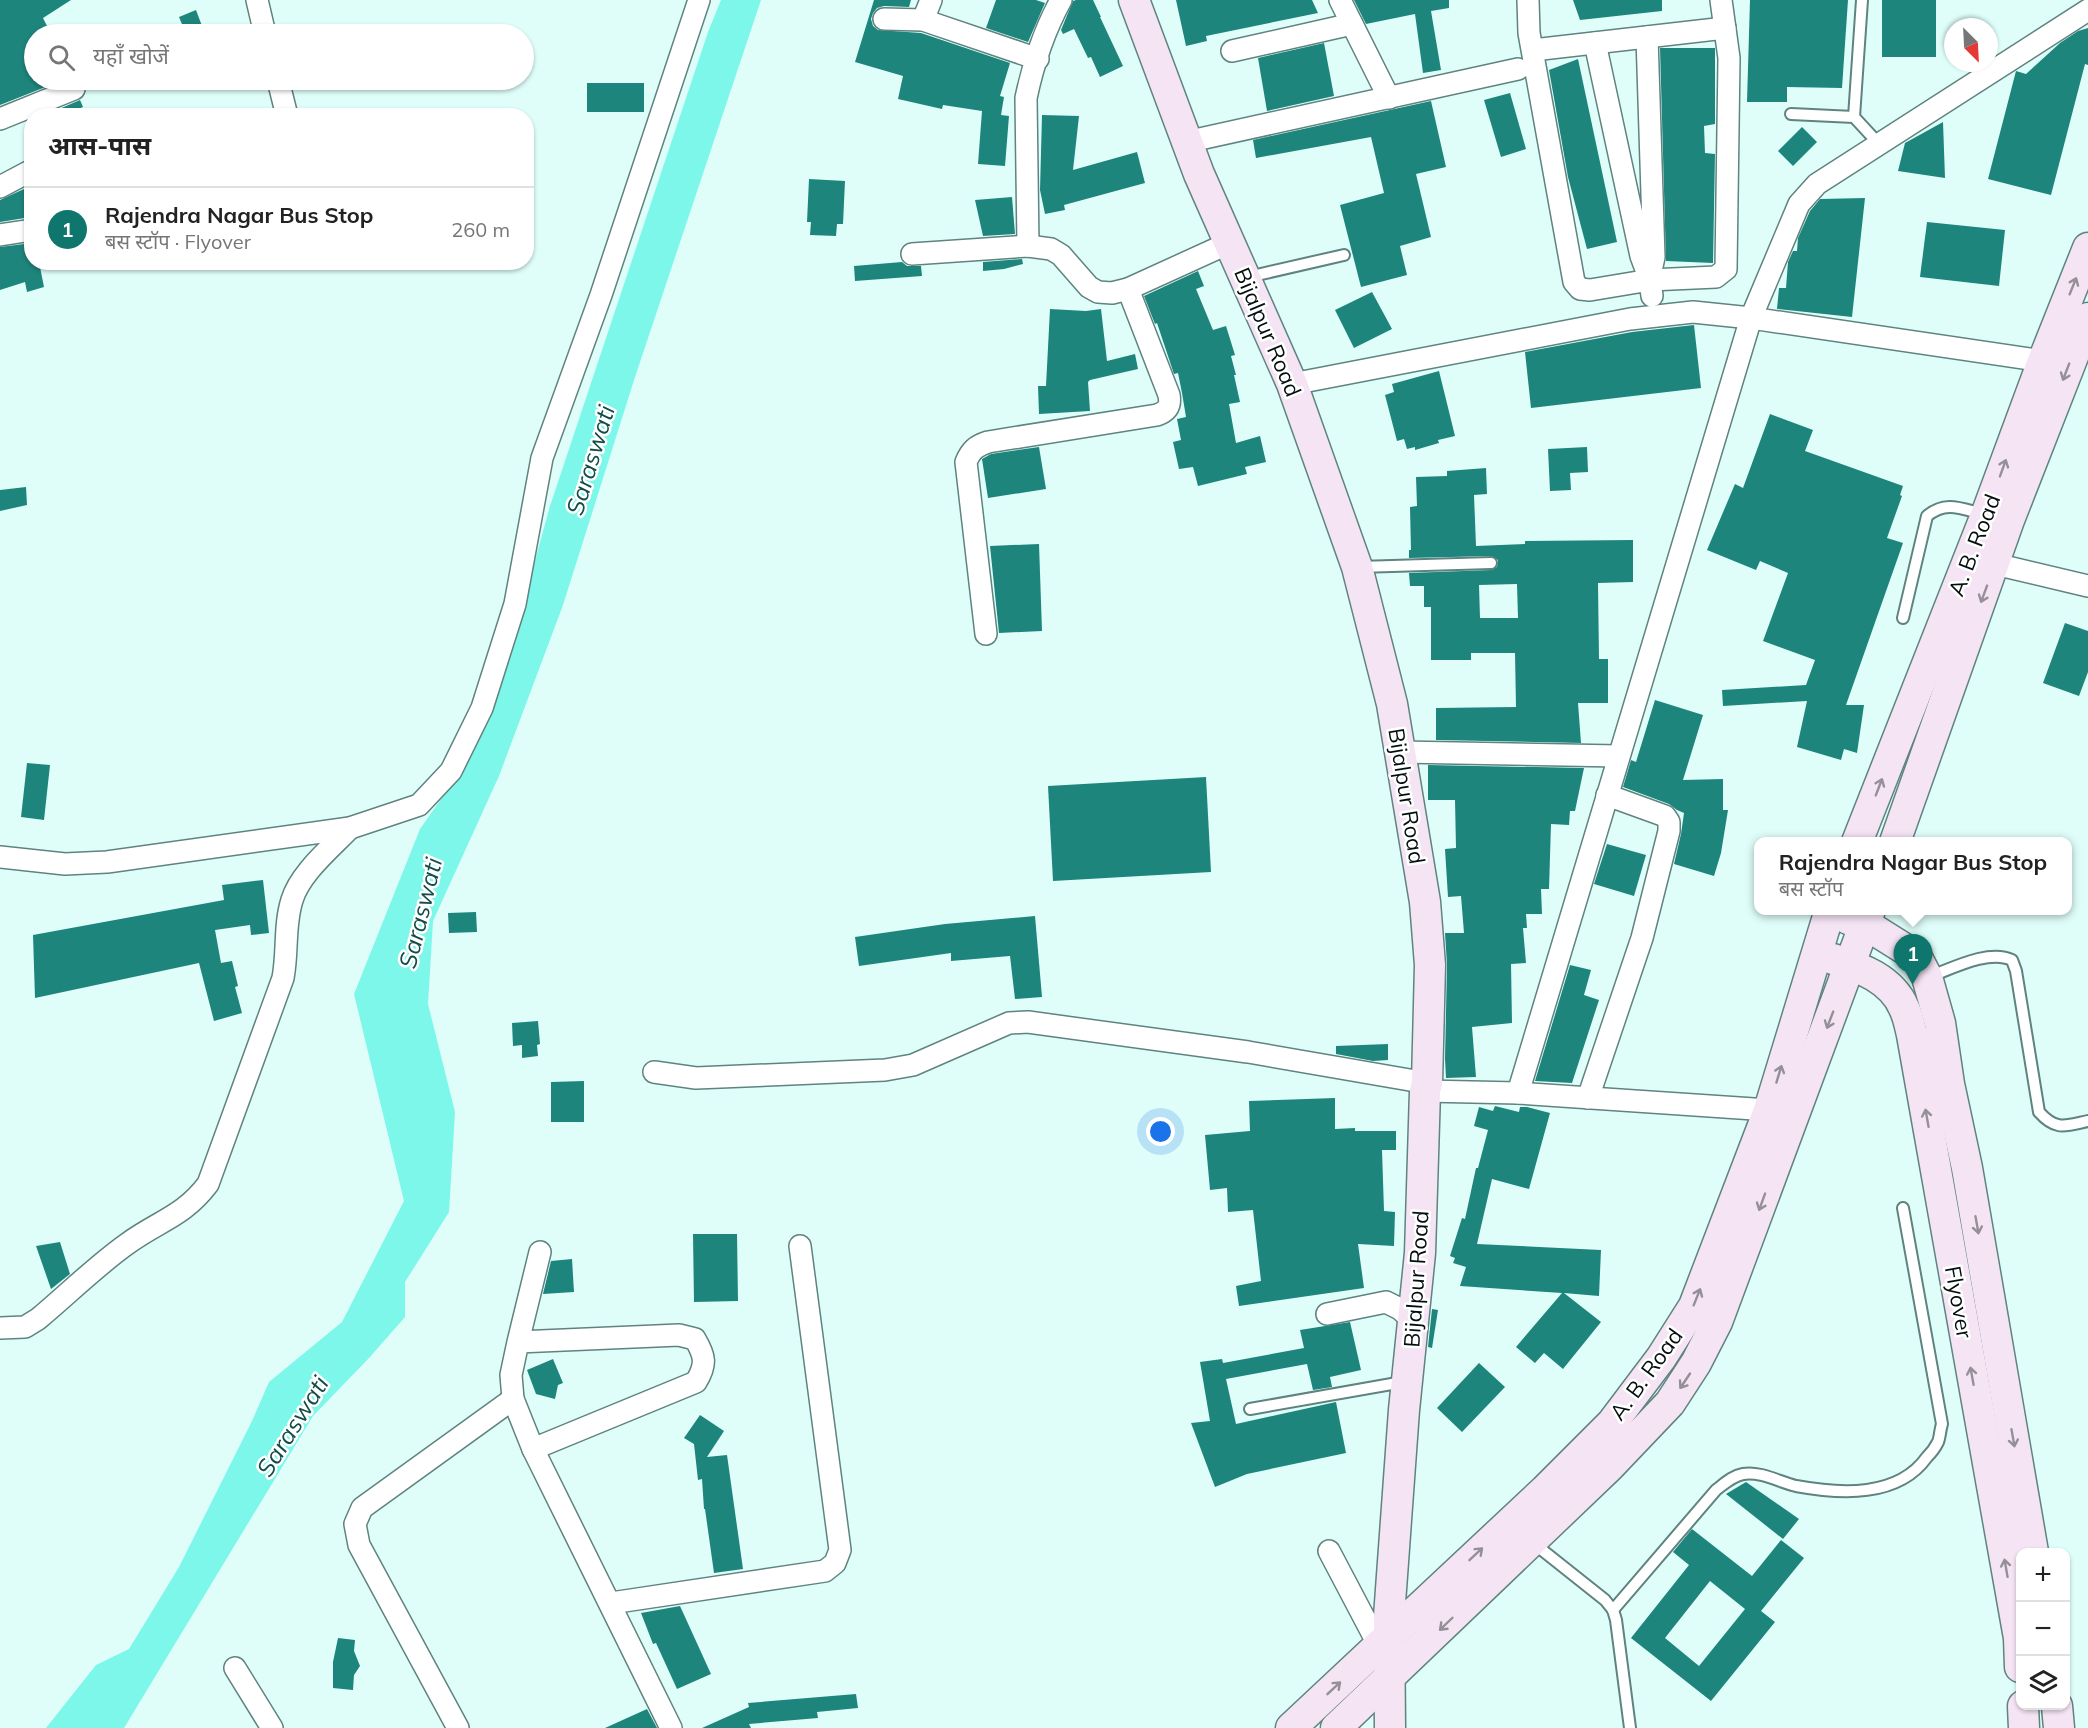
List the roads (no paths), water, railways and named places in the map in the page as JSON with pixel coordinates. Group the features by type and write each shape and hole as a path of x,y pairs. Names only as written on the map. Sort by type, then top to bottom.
{"main road":[{"name":"Bijalpur Road","path":"1134,0 1186,142 1292,384 1357,567 1392,704 1426,912 1430,965 1420,1253 1384,1641 1389,1679 1390,1728"},
{"name":"A. B. Road","path":"1859,837 2088,248"},
{"name":"A. B. Road","path":"1897,837 2009,520 2088,318"},
{"name":"A. B. Road","path":"1291,1728 1545,1490 1612,1423 1661,1358 1694,1306 1769,1110 1829,915"},
{"name":"Flyover","path":"1853,915 1868,917 1916,956 1927,977 1940,1023 1949,1084 1967,1168 2032,1548"},
{"name":"A. B. Road","path":"1336,1728 1609,1467 1670,1403 1696,1363 1717,1322 1868,917"},
{"name":"Flyover","path":"1816,954 1851,965 1885,982 1903,1006 1912,1035 2019,1638 2020,1656"},
{"path":"2023,1710 2024,1728"},
{"path":"2057,1710 2059,1728"}],"street":[{"path":"256,0 262,24"},
{"path":"0,857 64,864 107,862 350,828 419,805 451,771 482,708 515,604 542,458 601,295 699,0"},
{"path":"923,20 931,0"},
{"path":"1028,246 1026,98 1050,23 1061,0"},
{"path":"1340,0 1389,98"},
{"path":"1528,0 1529,33 1574,282 1580,289 1654,300 1693,312 1751,318 2043,361"},
{"path":"1292,384 1630,319 1654,300 1723,273 1726,269 1729,58 1721,0"},
{"path":"1518,1093 1751,318 1799,204 1817,184 2088,10"},
{"path":"884,19 923,20 1038,58"},
{"path":"1232,51 1352,24"},
{"path":"1533,50 1725,28"},
{"path":"1647,37 1654,300"},
{"path":"1595,43 1641,256 1654,300"},
{"path":"1186,142 1518,69"},
{"path":"26,108 69,90"},
{"path":"280,90 285,108"},
{"path":"0,119 24,109"},
{"path":"0,187 24,174"},
{"path":"0,236 24,232"},
{"path":"912,254 1028,246 1051,249 1061,255 1089,287 1098,292 1112,293 1128,289 1229,243"},
{"path":"986,634 966,462 970,452 976,446 988,442 1157,415 1166,411 1170,404 1169,395 1128,289"},
{"path":"1995,564 2088,586"},
{"path":"1400,752 1619,756"},
{"path":"1588,1098 1642,938 1669,831 1669,822 1665,816 1654,810 1607,795"},
{"path":"0,1328 25,1327 38,1319 129,1242 178,1214 195,1201 208,1184 283,978 292,899 302,880 350,828"},
{"path":"654,1072 696,1078 885,1070 913,1065 1009,1023 1028,1022 1248,1052 1426,1087 1769,1110"},
{"path":"611,1603 825,1571 836,1563 840,1550 800,1246"},
{"path":"540,1252 511,1376 513,1399 533,1449 671,1728"},
{"path":"1328,1314 1386,1302 1400,1309 1413,1321"},
{"path":"518,1342 679,1335 695,1339 704,1354 702,1372 696,1382 533,1449"},
{"path":"458,1728 359,1545 355,1524 362,1508 513,1399"},
{"path":"1329,1551 1384,1641"},
{"path":"235,1668 272,1728"}],"lane":[{"path":"1854,117 1862,0"},
{"path":"1791,114 1854,117 1879,144"},
{"path":"1244,277 1344,255"},
{"path":"1903,618 1927,516 1936,508 1946,506 1986,515"},
{"path":"1357,567 1491,562"},
{"path":"1927,977 1990,956 2012,960 2016,971 2039,1112 2048,1122 2060,1127 2088,1121"},
{"path":"1613,1610 1716,1490 1730,1479 1743,1474 1755,1474 1795,1485 1832,1491 1857,1491 1883,1487 1907,1476 1923,1463 1937,1444 1942,1424 1903,1208"},
{"path":"1250,1409 1407,1382"},
{"path":"1531,1542 1605,1599 1613,1610 1630,1728"}],"water":[{"name":"Saraswati","path":"721,0 761,0 635,377 563,605 499,776 433,921 428,1004 455,1112 449,1212 405,1282 405,1317 313,1416 124,1728 46,1728 96,1665 129,1649 179,1567 269,1382 342,1322 404,1201 354,994 420,829 465,765 498,695 550,506 708,32"}],"place":[{"name":"Rajendra Nagar Bus Stop","path":"1913,984"}]}
